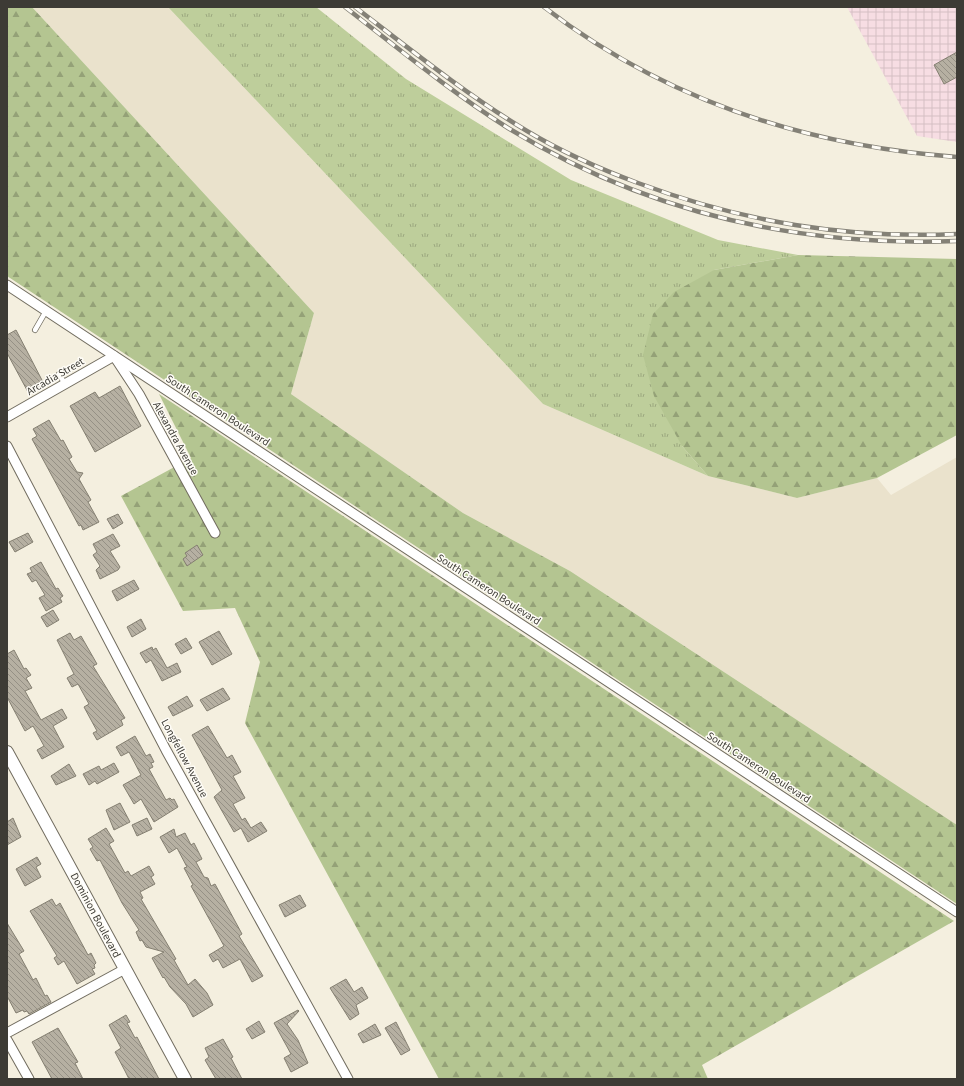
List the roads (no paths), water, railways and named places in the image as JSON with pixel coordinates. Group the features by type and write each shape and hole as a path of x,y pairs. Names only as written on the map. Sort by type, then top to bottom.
{"street":[{"name":"South Cameron Boulevard","path":"7,285 957,912"},
{"name":"Arcadia Street","path":"7,417 114,356"},
{"name":"Alexandra Avenue","path":"114,356 139,394 215,533"},
{"name":"Longfellow Avenue","path":"7,446 166,750 348,1079"},
{"name":"Dominion Boulevard","path":"7,752 185,1079"},
{"path":"7,1033 125,969"},
{"path":"7,1040 29,1079"}],"lane":[{"path":"35,330 46,311"},
{"path":"59,374 65,384"}],"railway":[{"path":"345,7 446,85 508,128 560,157 614,182 668,202 724,218 781,230 839,238 898,241 957,241"},
{"path":"355,7 418,56 527,131 581,160 638,183 677,197 717,208 756,218 795,225 875,234 957,234"},
{"path":"544,7 590,40 638,68 688,92 739,113 792,129 846,142 901,151 957,157"}]}
